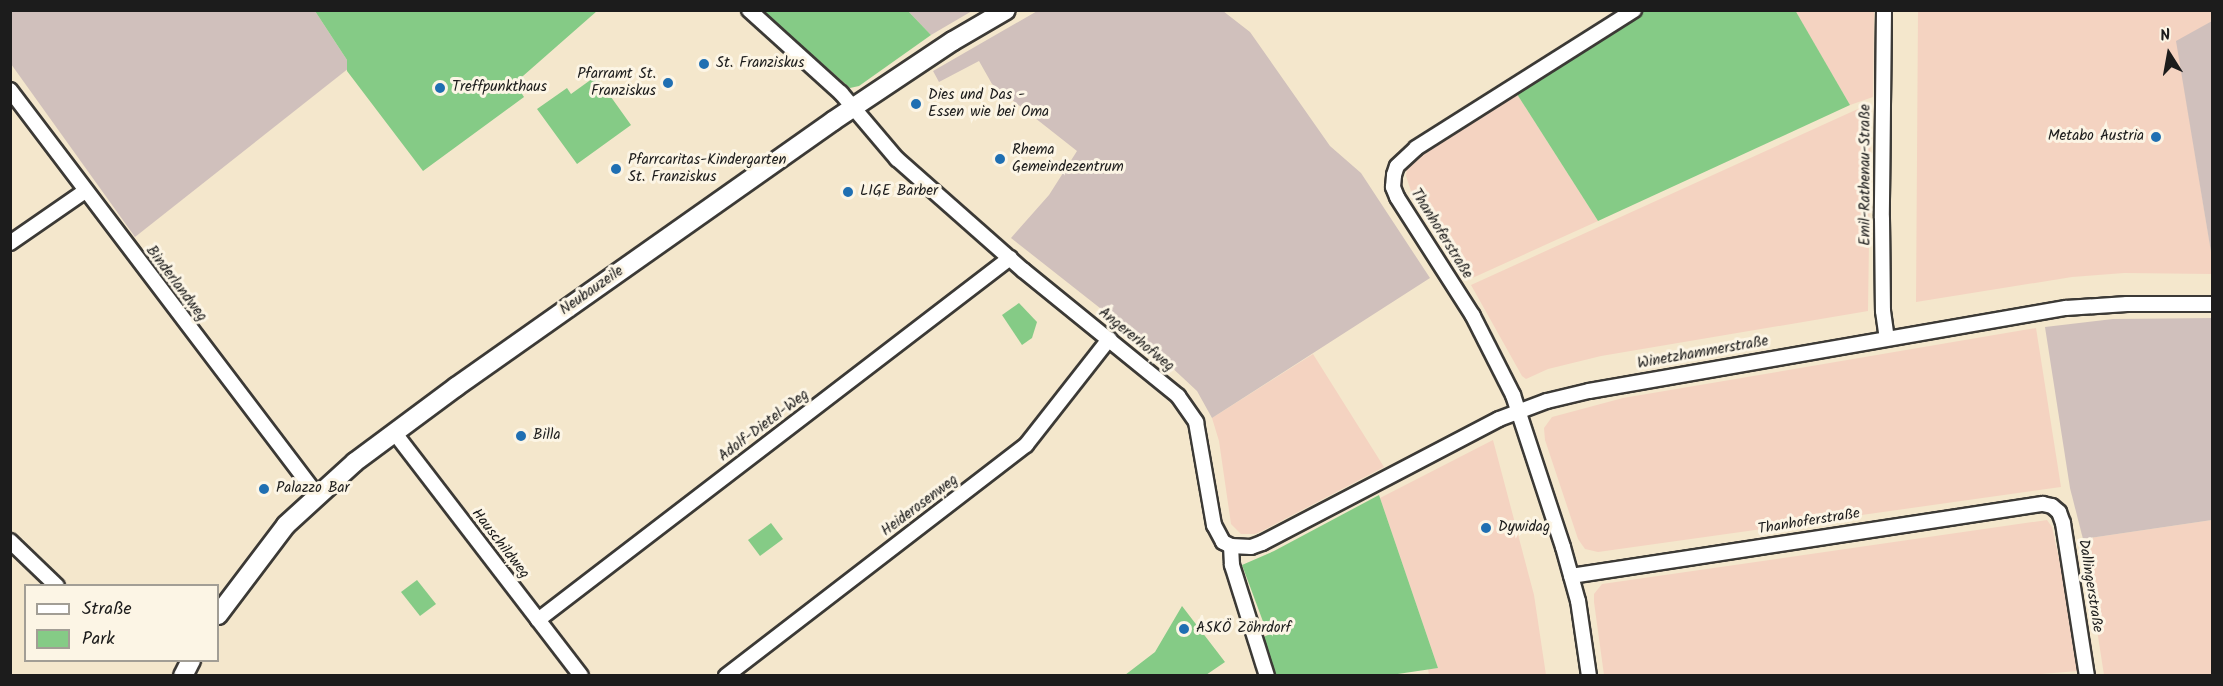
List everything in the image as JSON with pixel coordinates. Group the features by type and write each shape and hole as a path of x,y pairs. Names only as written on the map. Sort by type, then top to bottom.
{"street":[{"name":"Angererhofweg","path":"749,10 841,93 897,159 1010,258 1164,383 1188,408 1201,436 1214,525 1223,542 1231,546 1232,565 1267,675"},
{"name":"Neubauzeile","path":"219,614 286,525 317,495 394,432 853,108 953,41 1006,10"},
{"name":"Thanhoferstraße","path":"1589,675 1571,576 1519,412 1492,350 1473,316 1397,197 1393,187 1397,166 1416,148 1634,10"},
{"name":"Emil-Rathenau-Straße","path":"1884,10 1882,207 1883,311 1887,338"},
{"name":"Binderlandweg","path":"10,90 317,495"},
{"path":"10,243 85,191"},
{"name":"Adolf-Dietel-Weg","path":"538,620 1010,258"},
{"name":"Winetzhammerstraße","path":"1231,546 1251,547 1262,543 1496,421 1546,401 1605,387 2066,308 2127,304 2212,304"},
{"name":"Heiderosenweg","path":"726,675 1026,445 1109,339"},
{"name":"Hauschildweg","path":"394,432 581,675"},
{"name":"Thanhoferstraße","path":"1571,576 2043,504 2052,506"},
{"name":"Dallingerstraße","path":"2052,506 2059,512 2063,523 2087,675"},
{"path":"10,541 56,584"}],"shaded area":[{"path":"1039,10 1223,11 1250,32 1330,146 1361,173 1430,278 1212,418 1197,391 1152,349 1011,238 1049,195 1077,151 992,84 979,61 939,82 933,71"},
{"path":"10,11 315,11 347,60 349,68 135,237 11,64"},
{"path":"908,11 972,11 931,35"},
{"path":"1795,11 1874,11 1873,97 1850,105"},
{"path":"1918,11 2212,11 2212,21 2177,42 2212,258 2212,274 2124,273 2072,277 1916,302"},
{"path":"2212,21 2212,258 2176,41"},
{"path":"1515,91 1598,221 1468,280 1412,194 1406,176 1407,168 1414,156"},
{"path":"1871,103 1868,311 1601,356 1548,369 1526,379 1522,376 1471,285"},
{"path":"2212,318 2212,520 2083,539 2070,488 2045,327 2113,319"},
{"path":"2036,328 2061,487 1598,552 1585,549 1578,539 1545,440 1544,428 1552,417 1623,398"},
{"path":"1313,354 1384,467 1262,531 1255,534 1241,534 1231,524 1219,441 1212,418"},
{"path":"1493,440 1534,595 1546,675 1429,675 1428,669 1438,668 1380,498"},
{"path":"2047,520 2052,527 2065,586 2078,671 2015,676 1604,675 1594,602 1594,594 1602,584"},
{"path":"2212,520 2212,675 2104,675 2083,539"}],"green space":[{"path":"1795,10 1850,105 1598,221 1515,91 1643,11"},
{"path":"315,11 597,11 515,83 524,97 423,171 347,71 347,60"},
{"path":"763,11 908,11 931,35 859,86 850,88"},
{"path":"596,76 631,125 577,164 537,109 567,88 571,94"},
{"path":"1019,303 1037,322 1032,338 1022,345 1002,315"},
{"path":"1379,495 1438,668 1391,675 1274,675 1261,638 1268,635 1242,565 1274,551"},
{"path":"771,523 783,539 760,556 748,540"},
{"path":"417,580 436,604 420,616 401,592"},
{"name":"ASKÖ Zöhrdorf","path":"1182,606 1225,662 1206,675 1125,675 1155,652"}],"place":[{"name":"St. Franziskus","path":"704,64"},
{"name":"Pfarramt St. Franziskus","path":"668,83"},
{"name":"Treffpunkthaus","path":"440,88"},
{"name":"Dies und Das - Essen wie bei Oma","path":"916,104"},
{"name":"Metabo Austria","path":"2156,137"},
{"name":"Rhema Gemeindezentrum","path":"1000,159"},
{"name":"Pfarrcaritas-Kindergarten St. Franziskus","path":"616,169"},
{"name":"LIGE Barber","path":"848,192"},
{"name":"Billa","path":"521,436"},
{"name":"Palazzo Bar","path":"264,489"},
{"name":"Dywidag","path":"1486,528"},
{"name":"ASKÖ Zöhrdorf","path":"1184,629"}]}
